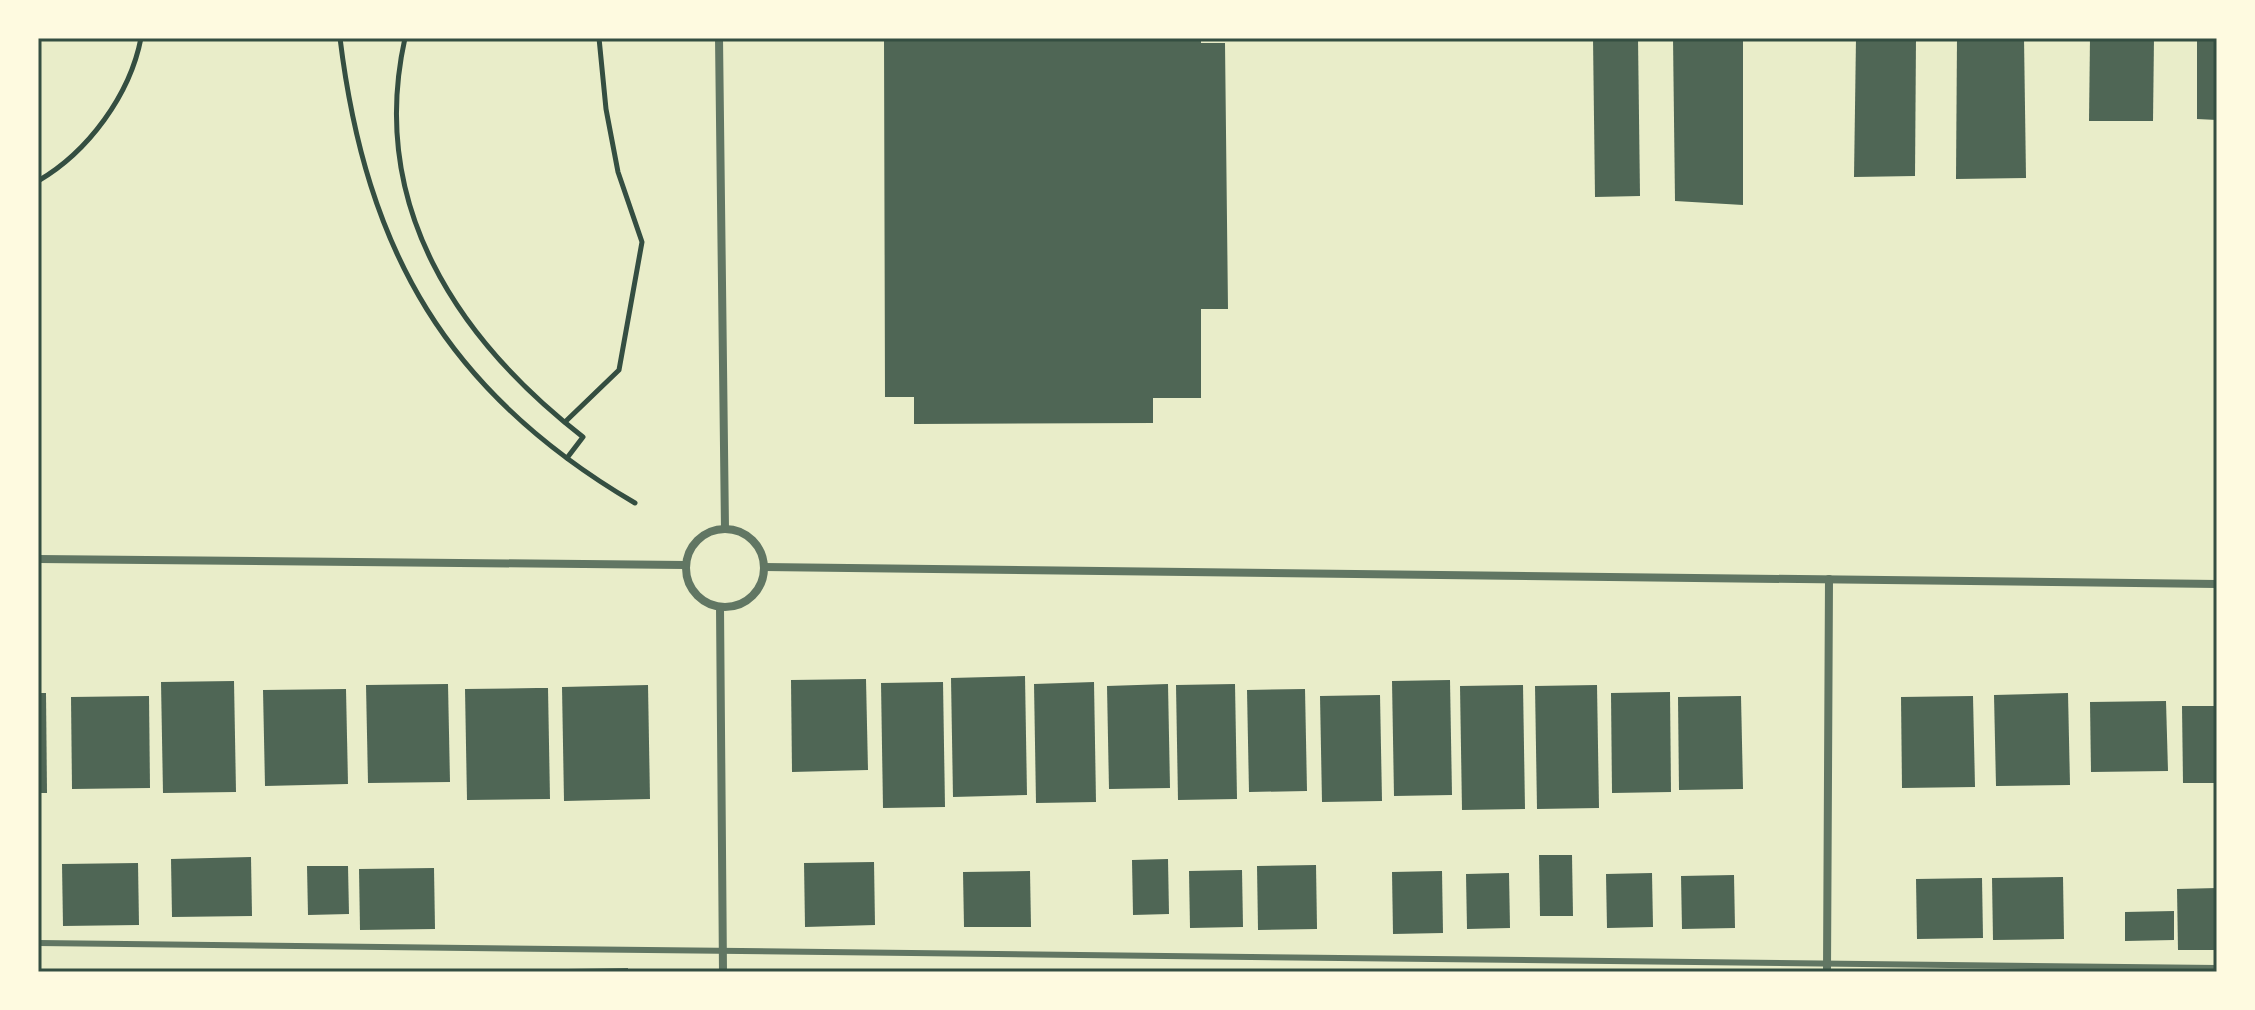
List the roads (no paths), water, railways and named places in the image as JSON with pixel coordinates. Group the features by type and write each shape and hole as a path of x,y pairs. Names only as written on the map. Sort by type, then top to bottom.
{"street":[{"path":"719,38 725,529"},
{"path":"725,529 747,536 762,555 764,567 762,581 746,601 720,607 708,604 691,588 685,565 694,543 713,531 725,529"},
{"path":"38,559 685,565"},
{"path":"764,567 2217,584"},
{"path":"1827,969 1829,579"},
{"path":"720,607 723,972"}],"lane":[{"path":"38,943 1827,969 2217,968"}]}
